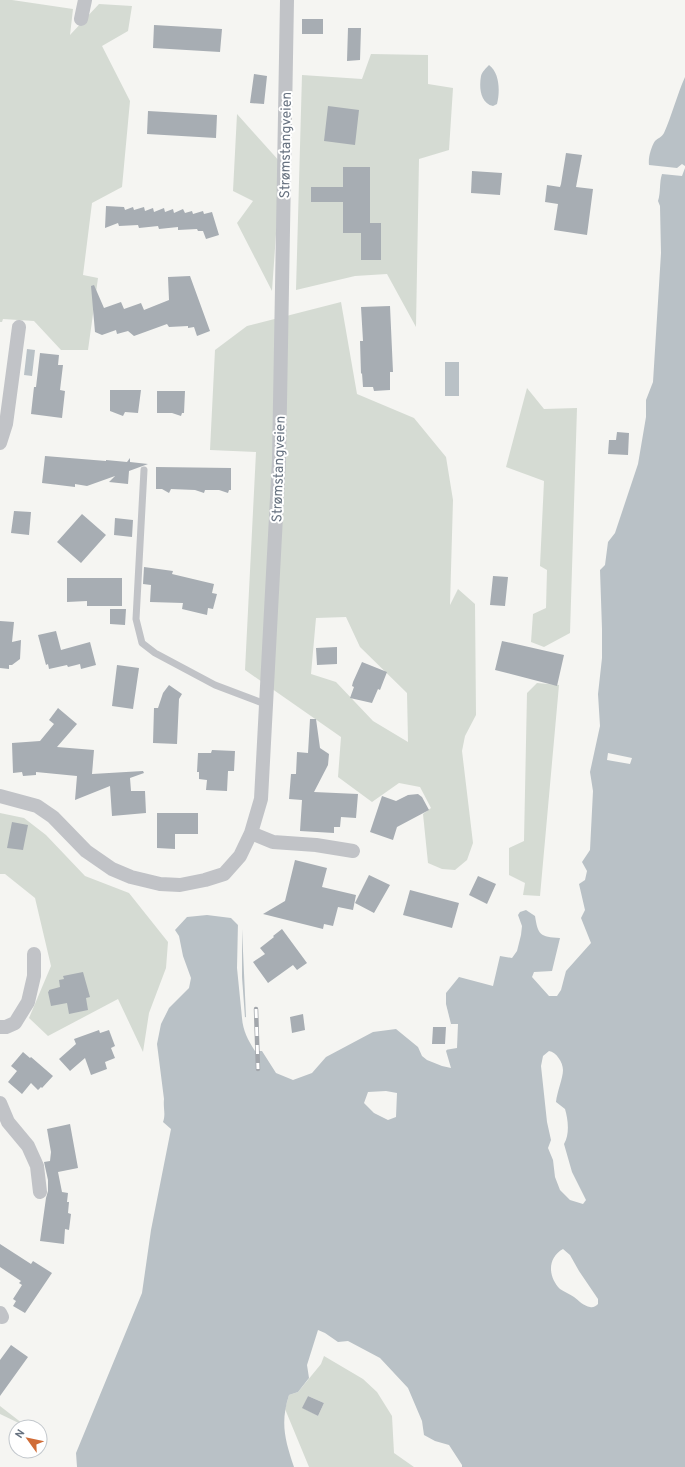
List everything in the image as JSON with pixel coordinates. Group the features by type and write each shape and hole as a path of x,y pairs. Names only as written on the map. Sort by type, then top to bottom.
{"street":[{"path":"81,19 85,0"},
{"name":"Strømstangveien","path":"0,796 37,806 53,817 86,851 112,868 131,877 160,884 180,885 205,880 224,874 240,856 252,833 261,799 279,460 287,0"},
{"path":"0,443 6,424 19,327"},
{"path":"252,833 273,842 316,845 353,851"},
{"path":"0,1027 6,1027 15,1023 28,1002 34,976 34,954"},
{"path":"0,1103 8,1122 28,1146 37,1166 40,1192"}],"lane":[{"path":"144,470 136,620 142,643 155,653 215,685 265,704"}],"shaded area":[{"path":"0,0 12,0 73,9 70,35 99,4 132,6 128,31 102,46 130,101 122,187 92,203 83,275 98,278 88,350 61,350 34,321 3,319 2,322 0,322"},
{"path":"371,54 428,55 428,84 453,88 449,150 419,159 416,327 387,274 355,276 296,290 302,75 362,79"},
{"path":"489,65 493,68 498,83 499,94 497,104 493,106 485,102 480,90 480,80 484,70"},
{"path":"685,77 685,166 682,164 677,168 649,165 649,156 652,146 664,133"},
{"path":"237,114 281,163 272,291 237,223 253,201 233,191"},
{"path":"685,168 685,1467 462,1467 449,1445 435,1441 424,1435 422,1421 408,1388 380,1358 348,1341 338,1342 318,1330 307,1365 309,1378 298,1392 289,1395 286,1405 284,1423 286,1440 294,1467 77,1467 76,1453 142,1293 151,1230 171,1129 163,1122 164,1099 157,1044 161,1024 169,1008 189,988 191,978 183,956 179,936 175,930 187,917 207,915 231,918 242,929 246,1017 242,1018 245,1031 255,1051 262,1051 276,1073 293,1080 312,1073 326,1057 373,1032 396,1029 418,1047 422,1056 427,1060 451,1068 446,1051 448,1048 451,1024 446,1004 446,993 459,977 493,986 500,956 512,958 517,951 522,926 518,915 520,912 526,910 535,916 537,927 544,936 560,938 552,971 534,972 532,977 549,996 557,996 561,990 566,971 591,943 581,918 585,910 579,884 585,880 587,871 582,862 590,850 593,791 590,772 600,726 598,694 602,658 602,629 600,570 605,565 608,542 615,533 638,464 646,417 646,400 653,382 661,253 660,206 658,201 661,177 662,174 682,176","holes":["549,1051 554,1053 559,1058 563,1067 556,1102 565,1109 568,1122 568,1131 564,1144 572,1172 586,1200 583,1204 570,1200 560,1190 555,1177 553,1160 548,1148 551,1140 547,1122 541,1066 543,1056","386,1091 397,1093 396,1117 388,1120 374,1113 364,1103 368,1092","563,1249 570,1255 598,1299 598,1304 592,1307 586,1306 560,1289 556,1284 551,1273 551,1268 554,1257"]},
{"path":"341,302 357,394 414,418 446,457 453,500 450,605 458,589 475,604 476,715 465,736 462,751 473,843 467,860 455,870 442,869 428,863 423,814 431,808 420,787 399,783 372,802 338,777 341,737 245,670 256,452 210,450 215,350 247,326","holes":["346,617 360,647 407,693 408,742 373,721 336,682 311,674 316,618"]},
{"path":"27,349 35,350 32,376 24,375"},
{"path":"445,362 459,362 459,396 445,396"},
{"path":"527,388 544,409 577,408 570,633 544,647 531,642 533,614 546,608 547,570 540,566 544,481 506,467"},
{"path":"537,683 559,685 540,896 523,895 525,883 509,875 509,848 524,841 527,693"},
{"path":"0,813 24,818 46,835 85,876 129,893 168,942 166,968 149,1013 143,1052 118,999 48,1036 29,1018 51,966 35,898 5,874 0,874"},
{"path":"324,1356 363,1379 377,1392 392,1416 394,1453 414,1467 309,1467 285,1409 289,1395 298,1392 321,1364","holes":["308,1396 324,1403 318,1416 303,1408"]},
{"path":"0,1406 17,1419 10,1419 0,1414"}],"pier":[{"path":"608,753 632,758 630,764 607,760"},
{"path":"238,922 242,926 242,977 245,1018 242,1018 237,968"},
{"path":"451,1024 458,1024 457,1048 445,1050 448,1027 450,1027"}],"building":[{"path":"302,19 323,19 323,34 302,34"},
{"path":"154,25 222,29 220,52 153,48"},
{"path":"348,28 361,28 360,60 347,61"},
{"path":"254,74 267,76 264,104 250,103"},
{"path":"328,106 359,110 355,145 324,141"},
{"path":"148,111 217,115 216,138 147,134"},
{"path":"566,153 582,155 576,187 593,189 587,235 554,230 558,204 545,202 547,185 560,187"},
{"path":"343,167 370,167 370,223 381,223 381,260 361,260 361,233 343,233 343,202 311,202 311,187 343,187"},
{"path":"472,171 502,173 500,195 471,193"},
{"path":"106,206 124,207 125,210 133,207 134,210 144,207 145,211 153,208 154,212 164,208 165,212 173,209 174,213 183,209 185,213 192,211 193,214 203,211 204,214 212,212 219,235 206,239 203,231 198,231 197,229 178,230 178,227 159,229 158,226 139,228 138,225 119,226 118,223 105,228"},
{"path":"190,276 210,331 197,336 194,327 169,327 167,324 134,336 128,331 117,334 116,330 102,335 95,332 91,286 94,285 104,308 121,302 124,309 141,303 144,310 169,300 168,277"},
{"path":"390,306 393,372 390,372 390,390 374,391 373,387 363,387 360,341 363,341 361,307"},
{"path":"40,353 59,355 58,365 63,365 60,390 65,391 62,418 31,414"},
{"path":"110,390 141,390 138,413 125,412 123,416 110,411"},
{"path":"157,391 185,391 184,413 182,413 181,416 172,413 157,413"},
{"path":"617,432 629,433 628,455 608,454 609,440 616,440"},
{"path":"45,456 127,462 130,458 130,462 148,464 129,471 128,484 109,482 115,476 87,486 75,484 75,487 42,483"},
{"path":"156,467 231,468 231,490 229,490 228,493 219,490 205,490 204,493 195,490 171,489 169,493 162,489 156,489"},
{"path":"14,511 31,512 29,535 11,533"},
{"path":"82,514 106,535 81,563 57,542"},
{"path":"115,518 133,520 132,537 114,535"},
{"path":"144,567 173,571 172,574 214,584 212,593 217,594 213,609 208,608 207,615 182,609 183,603 150,602 151,585 143,584"},
{"path":"493,576 508,577 505,606 490,605"},
{"path":"67,578 122,578 122,606 87,606 87,601 67,602"},
{"path":"110,609 126,609 125,625 110,624"},
{"path":"0,621 14,622 12,642 21,640 20,659 12,665 9,665 9,669 0,668"},
{"path":"56,631 61,650 90,642 96,665 81,669 80,664 49,669 48,664 46,665 38,635"},
{"path":"502,641 564,655 557,686 495,670"},
{"path":"337,647 337,664 317,665 316,648"},
{"path":"362,662 387,672 380,690 378,689 372,703 350,698 354,687 352,686 353,682"},
{"path":"117,665 139,668 133,709 112,706"},
{"path":"169,685 182,694 179,699 177,744 153,743 154,708 158,708 163,693"},
{"path":"58,708 77,724 57,747 94,750 92,774 143,771 144,773 130,778 131,791 145,791 146,813 112,816 110,786 75,800 77,776 36,772 36,775 23,776 22,772 13,773 12,743 40,741 54,724 49,720"},
{"path":"310,719 316,719 320,748 329,754 328,765 314,792 358,794 356,818 341,817 340,827 334,827 334,833 300,831 302,800 289,799 291,774 296,774 297,752 308,753"},
{"path":"212,750 235,751 234,771 228,771 227,791 206,790 207,780 199,779 199,772 197,772 198,753 211,753"},
{"path":"418,794 422,797 429,810 397,827 393,840 370,832 382,796 396,801 408,795"},
{"path":"157,813 198,813 198,834 175,834 175,849 157,848"},
{"path":"12,822 28,825 23,850 7,848"},
{"path":"295,860 327,868 322,887 356,895 353,910 338,907 333,926 324,924 323,929 263,914 285,901"},
{"path":"369,875 390,885 374,913 355,903"},
{"path":"478,876 496,884 487,904 469,895"},
{"path":"410,890 459,903 452,928 403,915"},
{"path":"282,929 307,963 297,970 293,965 268,983 253,962 265,954 260,948"},
{"path":"83,972 90,997 86,998 88,1010 69,1014 67,1003 51,1006 48,992 49,990 60,987 59,980 64,979 63,976"},
{"path":"303,1014 305,1030 292,1033 290,1017"},
{"path":"433,1027 446,1027 445,1044 432,1044"},
{"path":"99,1030 100,1033 109,1030 115,1046 111,1048 115,1058 105,1062 107,1069 91,1075 85,1058 70,1071 59,1059 76,1044 74,1039"},
{"path":"23,1052 53,1076 42,1088 41,1087 38,1090 31,1083 22,1094 8,1082 17,1071 11,1066"},
{"path":"70,1124 78,1168 58,1172 62,1192 68,1193 68,1213 71,1214 69,1230 65,1229 64,1244 40,1241 48,1191 48,1180 44,1162 50,1161 51,1152 47,1129"},
{"path":"0,1244 31,1264 33,1261 52,1273 25,1313 13,1306 16,1301 13,1299 22,1285 19,1283 21,1281 0,1267"},
{"path":"11,1345 28,1357 0,1396 0,1360"},
{"path":"308,1396 324,1403 318,1416 302,1408"}],"railway":[{"path":"256,1009 258,1069"}]}
